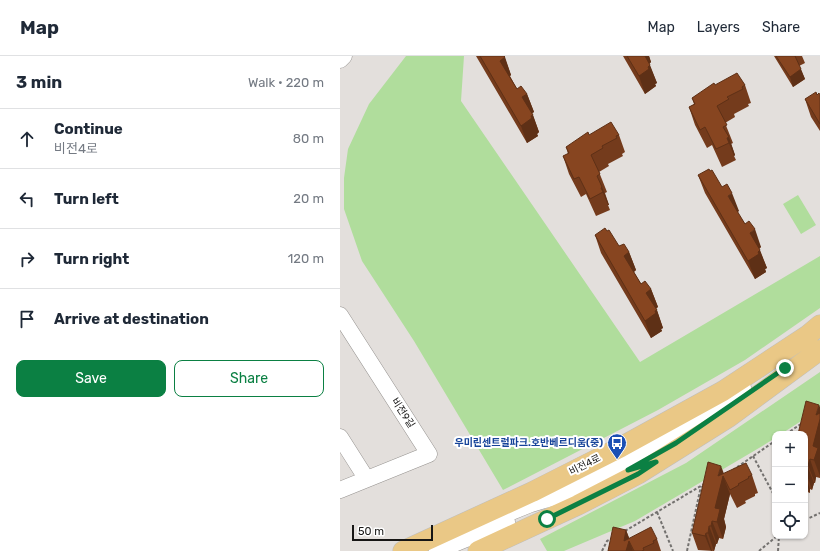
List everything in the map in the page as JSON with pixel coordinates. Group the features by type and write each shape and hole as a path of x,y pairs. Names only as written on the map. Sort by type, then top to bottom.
{"main road":[{"name":"비전4로","path":"411,550 532,492 621,447 723,390 817,334"},
{"path":"478,551 578,505 638,474 729,417 820,350"}],"street":[{"path":"340,60 344,56"},
{"name":"비전9길","path":"340,315 429,454 366,478 340,490"},
{"path":"441,545 531,504 565,494 673,437 782,361 817,334"},
{"path":"411,550 441,545 603,483 628,470 676,443 785,368 817,334"},
{"path":"340,437 366,478"},
{"path":"628,470 656,462"}],"path":[{"path":"790,431 802,423"},
{"path":"730,471 772,443"},
{"path":"753,456 772,491"},
{"path":"620,534 706,483"},
{"path":"687,551 701,486"},
{"path":"657,512 674,551"},
{"path":"808,518 820,512"},
{"path":"602,551 607,542 613,538"},
{"path":"759,551 774,539"},
{"path":"778,539 778,551"}],"green space":[{"path":"406,56 464,56 461,101 640,362 820,256 820,308 745,360 658,410 503,490 414,341 362,261 344,209 344,178 348,149 369,104"},
{"path":"798,195 816,225 801,234 783,204"},
{"path":"820,372 820,409 786,431 772,431 772,440 759,448 635,521 564,551 547,551 540,539 686,463"}],"building":[{"path":"480,56 504,56 505,57 500,61 517,89 521,86 527,94 522,97 533,115 531,116 532,118 521,126"},
{"path":"627,56 645,56 650,65 648,67 649,69 639,76"},
{"path":"776,56 795,56 801,69 790,77"},
{"path":"737,73 745,85 742,87 743,89 727,97 729,99 717,106 727,125 723,127 729,137 727,138 729,143 716,149 705,127 700,130 689,107 695,104 692,98 714,83 715,85"},
{"path":"816,92 817,95 819,93 820,95 820,124 805,99"},
{"path":"611,122 619,135 616,136 617,138 602,146 603,148 591,155 600,174 597,176 603,192 590,199 579,177 574,179 563,156 569,153 566,147 588,132 589,135"},
{"path":"709,169 710,171 712,170 722,187 727,184 732,193 728,196 745,224 749,221 755,229 750,233 760,250 758,252 759,254 748,261 698,175"},
{"path":"605,228 607,231 609,230 619,246 624,244 629,252 624,256 641,284 645,281 651,289 646,293 657,310 655,311 656,313 645,321 595,235"},
{"path":"806,401 819,405 816,415 820,413 820,419 813,446 818,448 814,460 810,459 808,465 808,431 799,431"},
{"path":"708,462 721,466 718,476 746,463 752,475 730,490 723,476 715,508 720,509 717,522 712,521 711,526 709,526 708,533 706,533 705,536 692,533"},
{"path":"613,527 626,530 624,541 651,527 657,539 653,541 654,543 643,548 644,550 642,551 634,551 629,541 626,551 608,551"}],"place":[{"name":"우미린센트럴파크.호반베르디움(중)","path":"617,460"}],"route":[{"path":"547,519 638,474 656,462 628,470 676,443 785,368"}]}
